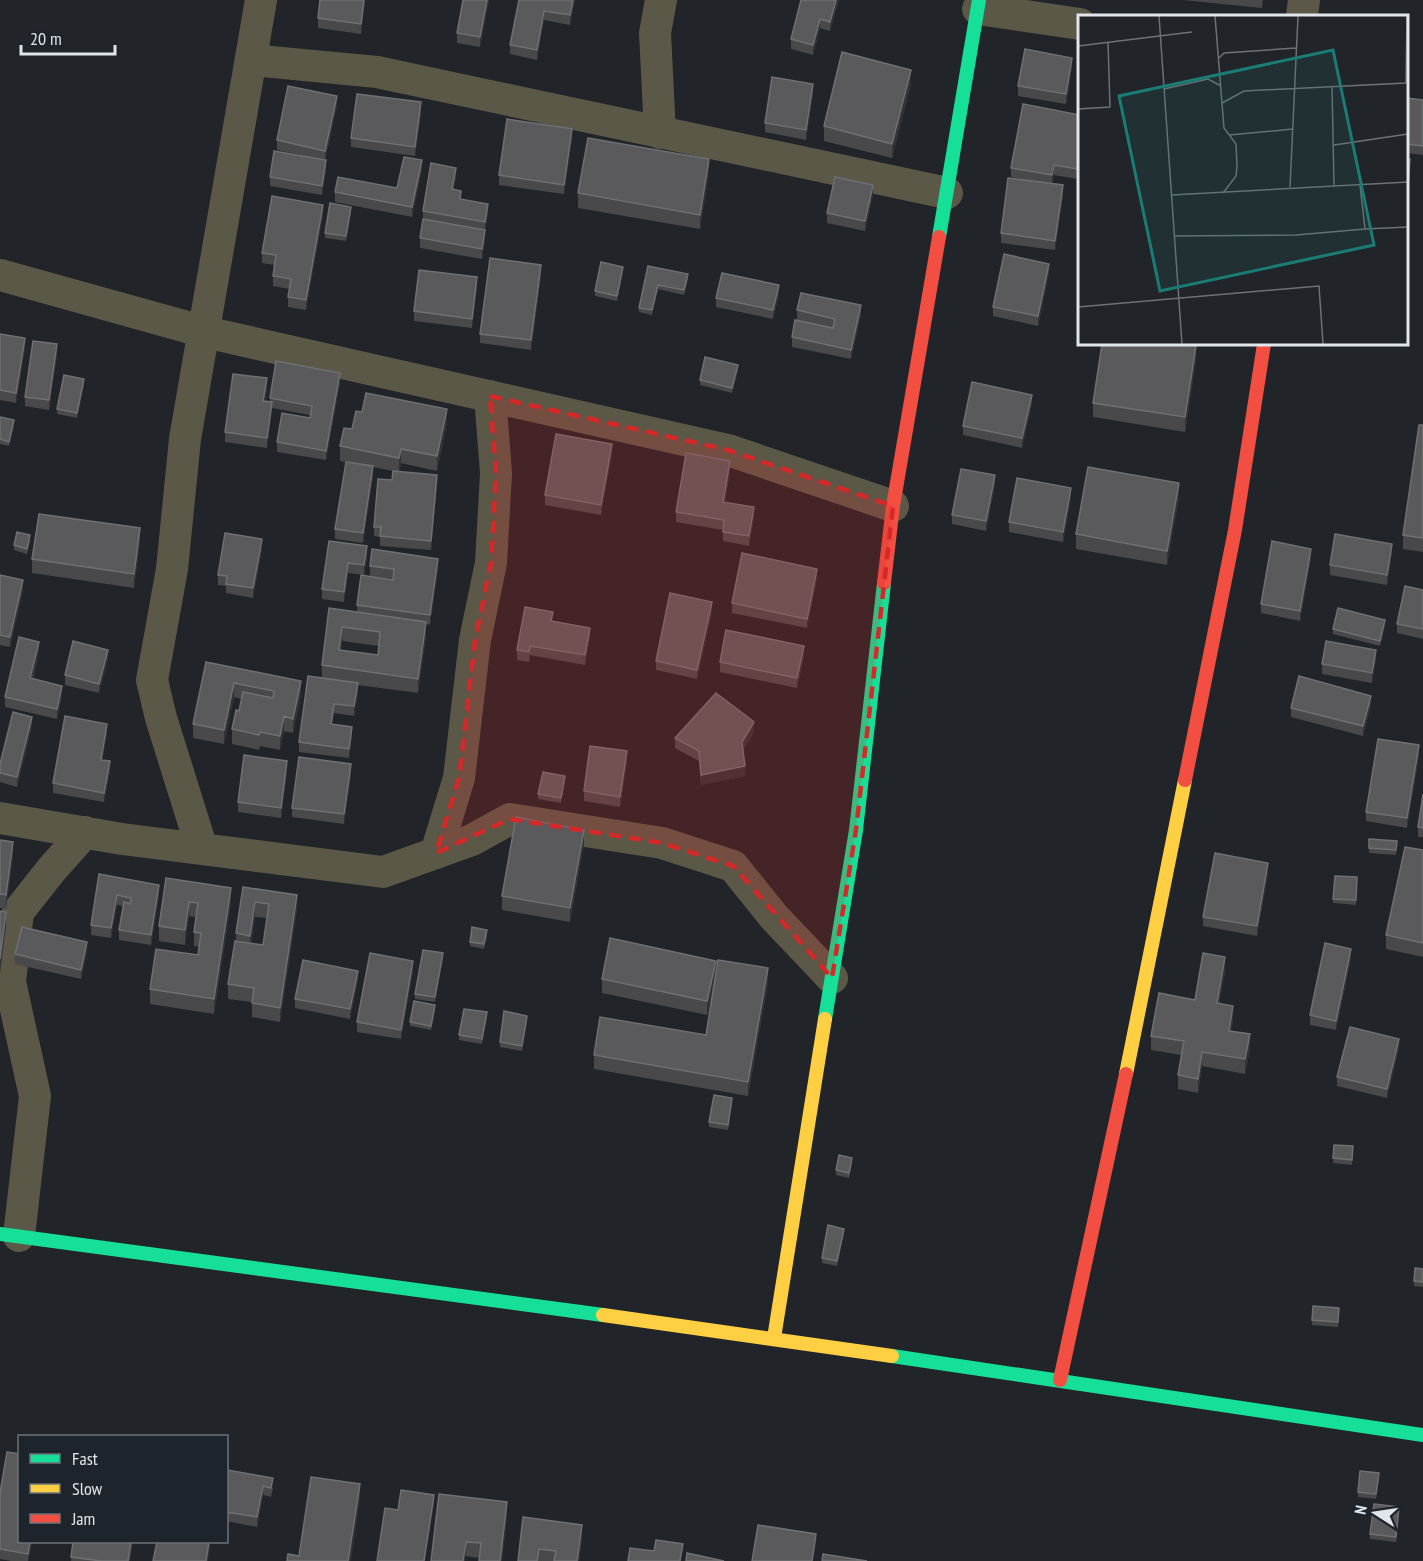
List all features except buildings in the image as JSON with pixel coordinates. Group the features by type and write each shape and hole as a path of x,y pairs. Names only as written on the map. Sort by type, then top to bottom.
{"street":[{"path":"202,849 161,718 152,680 172,568 185,439 261,0"},
{"path":"660,133 654,33 661,0"},
{"path":"1302,15 1304,0"},
{"path":"774,1338 856,830 893,507 978,4 1078,24"},
{"path":"250,60 377,72 947,193"},
{"path":"0,275 205,332 728,450 893,507"},
{"path":"1060,1380 1108,1163 1235,530 1264,345"},
{"path":"436,853 459,778 475,640 491,563 496,472 490,396"},
{"path":"455,791 496,826"},
{"path":"0,818 202,849 383,872 472,840 510,819 662,843 733,866 774,917 832,978"},
{"path":"85,832 18,912 10,982 35,1096 9,1235 774,1338 1423,1435"}],"highlighted area":[{"path":"490,396 728,450 893,506 856,830 832,978 733,866 662,843 510,819 436,853 459,778 475,640 491,563 496,473"}],"traffic: fast":[{"path":"939,237 979,0"},
{"path":"825,1019 856,830 884,583"},
{"path":"0,1234 603,1315"},
{"path":"892,1356 1423,1435"}],"traffic: slow":[{"path":"1126,1074 1185,780"},
{"path":"774,1338 825,1019"},
{"path":"603,1315 892,1356"}],"traffic: jam":[{"path":"884,583 893,506 939,237"},
{"path":"1185,780 1235,530 1264,345"},
{"path":"1060,1380 1126,1074"}]}
